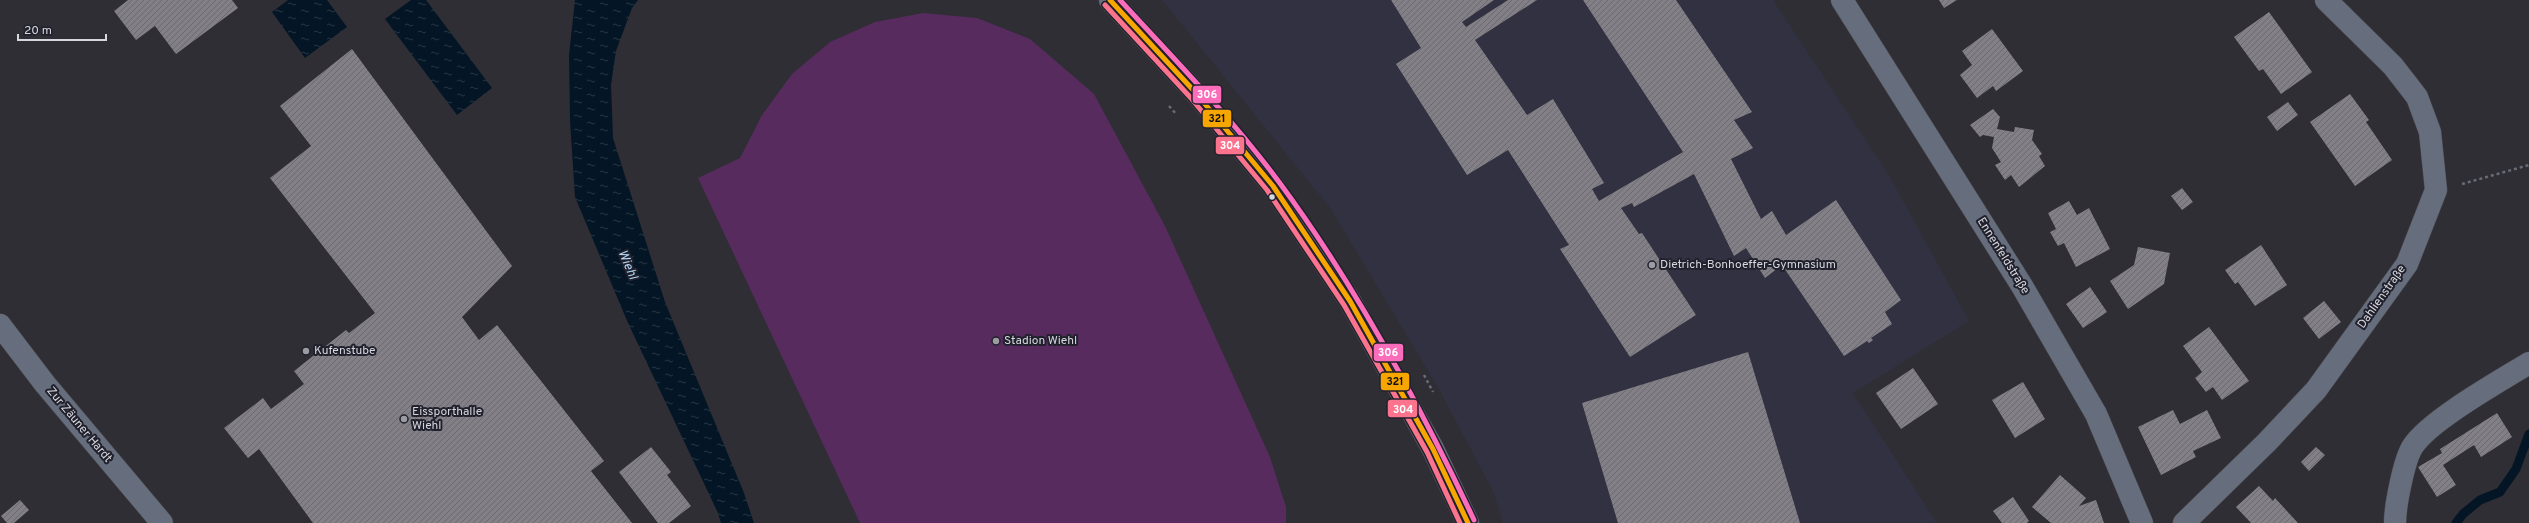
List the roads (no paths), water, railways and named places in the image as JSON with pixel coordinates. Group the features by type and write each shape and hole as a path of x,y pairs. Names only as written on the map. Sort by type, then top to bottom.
{"street":[{"path":"1110,0 1195,92 1274,186 1350,301 1433,449 1468,523"},
{"name":"Ennenfeldstraße","path":"1842,0 2022,286 2096,414 2142,523"},
{"name":"Dahlienstraße","path":"2184,523 2267,442 2316,390 2406,264 2436,190 2430,132 2417,97 2393,66 2326,0"},
{"name":"Zur Zäuner Hardt","path":"0,325 45,384 162,523"},
{"path":"2395,523 2405,470 2412,447 2427,430 2529,363"}],"water":[{"path":"288,0 327,0 347,27 305,58 272,12"},
{"path":"411,0 426,0 492,88 457,115 385,19"},
{"name":"Wiehl","path":"575,0 638,0 632,8 616,51 611,85 613,138 665,302 744,493 754,523 721,523 718,513 628,323 575,197 570,120 569,55"}],"waterway":[{"path":"2456,523 2463,514 2480,500 2500,492 2516,469 2529,434"}],"place":[{"name":"Dietrich-Bonhoeffer-Gymnasium","path":"1652,265"},
{"name":"Stadion Wiehl","path":"996,341"},
{"name":"Kufenstube","path":"306,351"},
{"name":"Eissporthalle Wiehl","path":"404,419"}]}
